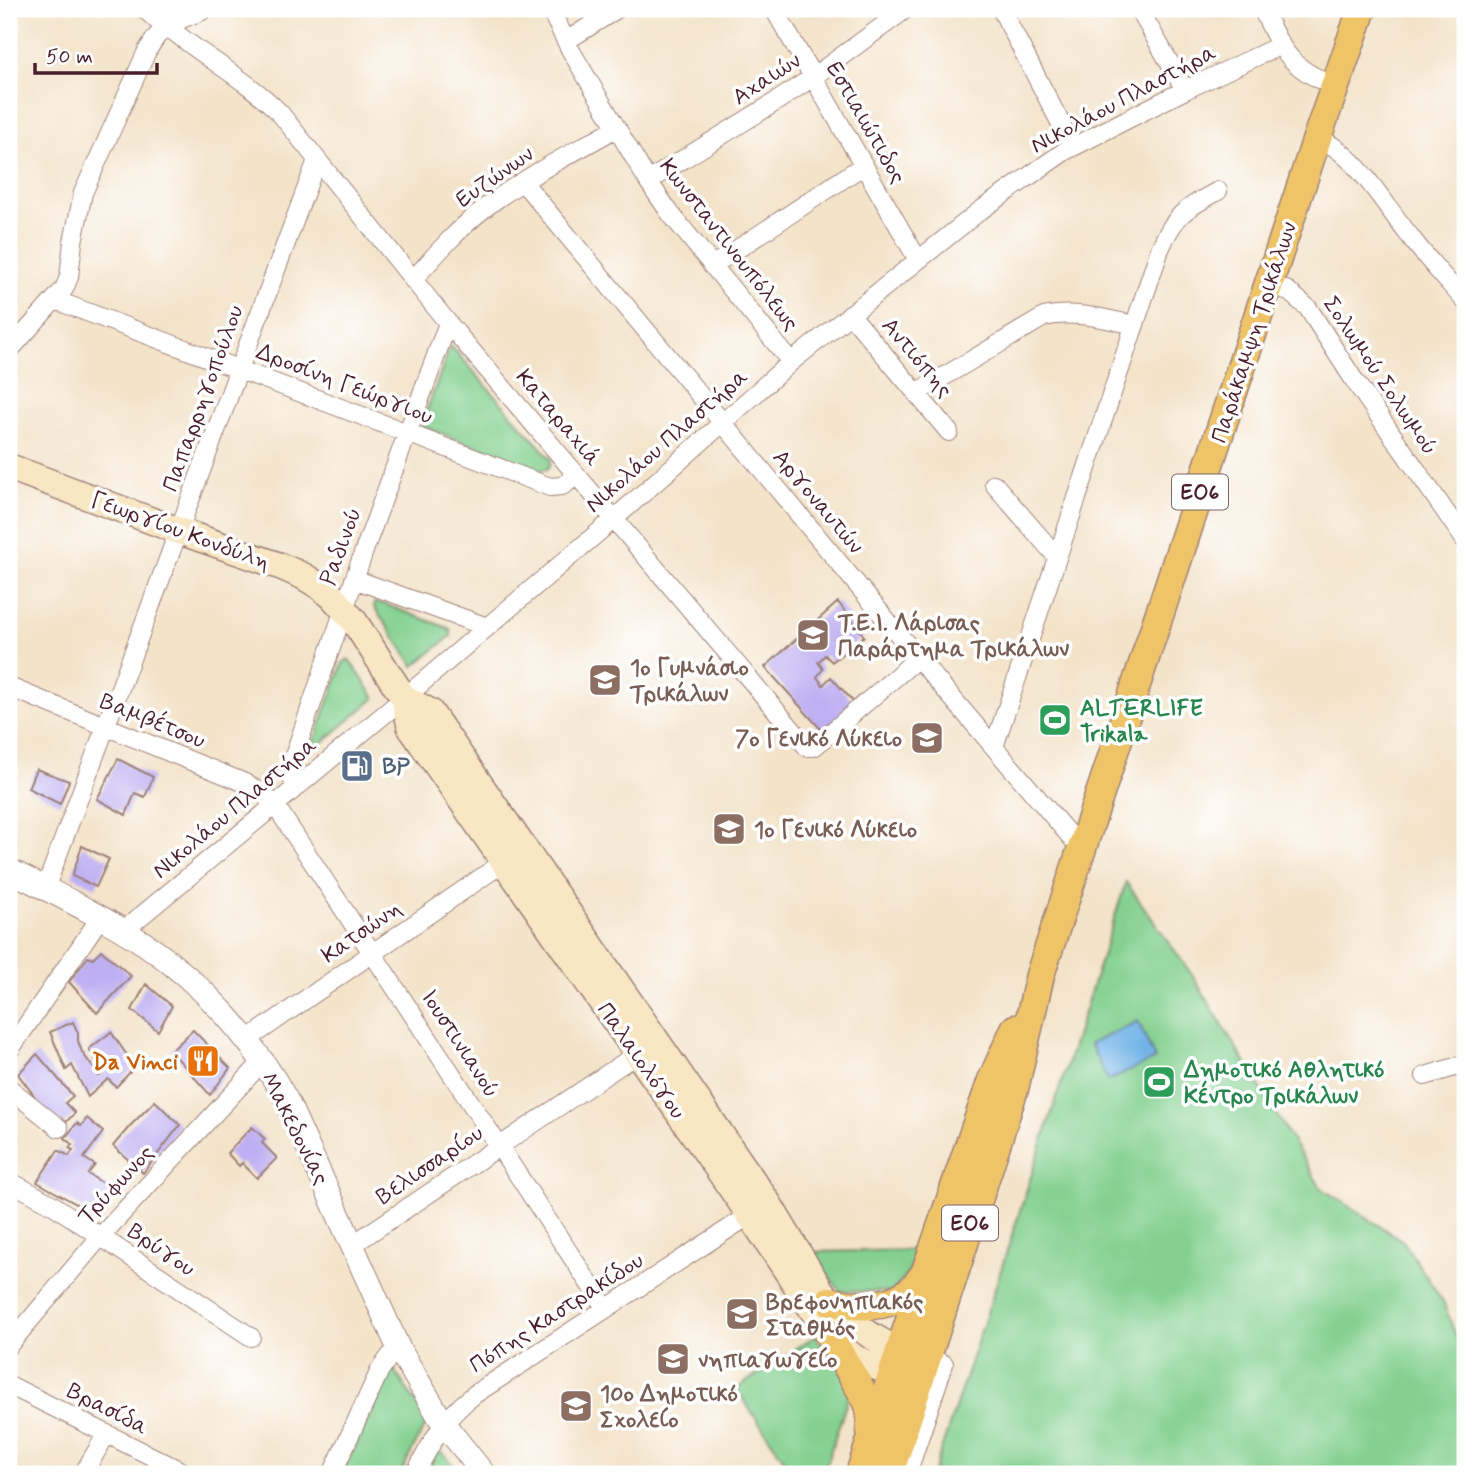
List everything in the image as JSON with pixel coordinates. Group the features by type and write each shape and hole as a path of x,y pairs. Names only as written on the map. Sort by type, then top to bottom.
{"main road":[{"name":"Παράκαμψη Τρικάλων","path":"889,1474 927,1377 1014,1088 1040,975 1362,9"},
{"name":"Γεωργίου Κονδύλη","path":"9,467 280,566 325,590 343,609"},
{"name":"Παλαιολόγου","path":"343,609 365,637 404,698 411,728 637,1054 829,1301 841,1314 884,1343 897,1361"},
{"name":"Παλαιολόγου","path":"404,698 430,712 759,1209 826,1330 837,1344 856,1359 897,1361 927,1377"},
{"name":"Παράκαμψη Τρικάλων","path":"860,1474 992,1080 1040,975"},
{"path":"829,1301 861,1306 891,1301 910,1292 927,1268"},
{"path":"826,1330 869,1404 871,1439"}],"street":[{"path":"148,9 167,26"},
{"path":"9,350 55,300 68,281 83,193 147,51 167,26 200,9"},
{"name":"Κωνσταντινουπόλεως","path":"550,9 648,181 670,213 790,362"},
{"path":"566,41 617,9"},
{"name":"Εστιαιώτιδος","path":"774,9 918,260"},
{"name":"Αχαιών","path":"648,181 813,77 906,9"},
{"path":"1000,9 1073,147"},
{"path":"1139,9 1185,90"},
{"path":"1262,9 1290,58 1301,68 1335,87"},
{"name":"Καταραχιά","path":"167,26 188,44 257,91 279,112 448,323 807,747 814,747 918,658"},
{"name":"Νικολάου Πλαστήρα","path":"123,931 404,698 614,519 790,362 1003,194 1073,147 1281,45"},
{"name":"Ευζώνων","path":"413,280 442,247 479,213 523,182 616,128"},
{"path":"1317,138 1329,142 1343,152 1356,166 1410,238 1465,301"},
{"name":"Παπαρρηγοπούλου","path":"45,889 317,160"},
{"path":"712,266 864,165"},
{"name":"Αργοναυτών","path":"523,182 918,658 1081,849"},
{"path":"994,747 1160,250 1174,220 1192,205 1218,191"},
{"name":"Σολωμού Σολωμού","path":"1270,284 1288,291 1308,307 1354,380 1465,540"},
{"name":"Δροσίνη Γεώργιου","path":"55,300 550,486 562,486 577,476"},
{"name":"Αντιόπης","path":"850,314 948,432"},
{"path":"916,393 1044,317 1072,315 1135,324"},
{"name":"Ραδινού","path":"295,788 291,774 294,756 343,609 448,323"},
{"path":"994,484 1057,557"},
{"path":"354,579 487,627"},
{"name":"Βαμβέτσου","path":"9,688 245,783 275,805"},
{"name":"Ιουστινιανού","path":"275,805 606,1309"},
{"name":"Κατσώνη","path":"247,1040 504,862"},
{"name":"Μακεδονίας","path":"9,870 123,931 168,961 196,985 247,1040 287,1101 380,1312 412,1375 443,1423 484,1474"},
{"path":"9,1051 100,918"},
{"name":"Βελισσαρίου","path":"352,1245 637,1054"},
{"name":"Τρύφωνος","path":"9,1345 100,1237 263,1061"},
{"path":"1425,1076 1465,1064"},
{"path":"9,1088 59,1128"},
{"name":"Βρύγου","path":"9,1181 53,1205 251,1337"},
{"name":"Πόπης Καστρακίδου","path":"415,1474 443,1423 475,1394 759,1209"},
{"path":"332,1474 380,1370 399,1349"},
{"path":"907,1474 927,1377"},
{"name":"Βρασίδα","path":"9,1385 187,1474"},
{"path":"83,1474 106,1435"}],"green space":[{"path":"450,347 551,459 547,469 540,470 421,426"},
{"path":"374,603 384,604 448,628 451,630 451,636 414,666 374,607"},
{"path":"348,659 375,698 312,751 343,663"},
{"name":"Δημοτικό Αθλητικό Κέντρο Τρικάλων","path":"1126,882 1192,975 1321,1188 1403,1241 1443,1302 1459,1344 1465,1370 1465,1474 933,1474"},
{"path":"916,1250 909,1272 892,1292 840,1291 810,1252"},
{"path":"815,1336 852,1386 823,1474 782,1474 790,1468 736,1389"},
{"path":"393,1368 425,1417 425,1426 400,1474 342,1474"},
{"path":"440,1452 460,1474 424,1474 436,1453"}],"water":[{"path":"1138,1021 1155,1059 1108,1081 1090,1044"}],"building":[{"path":"838,602 864,636 832,662 825,655 818,662 823,669 817,677 823,685 831,677 858,707 826,735 765,667"},
{"path":"118,759 153,777 145,797 135,793 126,815 97,799"},
{"path":"36,769 69,781 60,804 28,788"},
{"path":"82,846 109,859 96,887 72,876"},
{"path":"101,950 131,976 97,1013 69,982 88,957 92,959"},
{"path":"146,984 172,1006 158,1031 132,1010"},
{"path":"73,1022 82,1052 99,1076 103,1073 89,1049 111,1032 135,1067 116,1087 108,1079 88,1097 72,1065 66,1070 50,1032"},
{"path":"193,1030 230,1068 210,1095 171,1051"},
{"path":"37,1054 73,1096 65,1103 75,1113 64,1124 47,1113 18,1074"},
{"path":"155,1101 180,1125 143,1173 113,1146"},
{"path":"87,1118 103,1132 84,1158 95,1165 88,1174 112,1189 98,1216 37,1182 58,1150 69,1156 73,1150 69,1148 72,1144 65,1138 77,1123 81,1126"},
{"path":"252,1127 265,1139 262,1143 277,1158 257,1178 242,1163 239,1166 227,1153"}],"place":[{"name":"Τ.Ε.Ι. Λάρισας Παράρτημα Τρικάλων","path":"813,635"},
{"name":"1ο Γυμνάσιο Τρικάλων","path":"605,680"},
{"name":"ALTERLIFE Trikala","path":"1055,720"},
{"name":"7ο Γενικό Λύκειο","path":"927,738"},
{"name":"BP","path":"357,766"},
{"name":"1ο Γενικό Λύκειο","path":"729,829"},
{"name":"Da Vinci","path":"203,1061"},
{"name":"Δημοτικό Αθλητικό Κέντρο Τρικάλων","path":"1159,1082"},
{"name":"Βρεφονηπιακός Σταθμός","path":"742,1314"},
{"name":"νηπιαγωγείο","path":"673,1359"},
{"name":"10ο Δημοτικό Σχολείο","path":"576,1406"}]}
